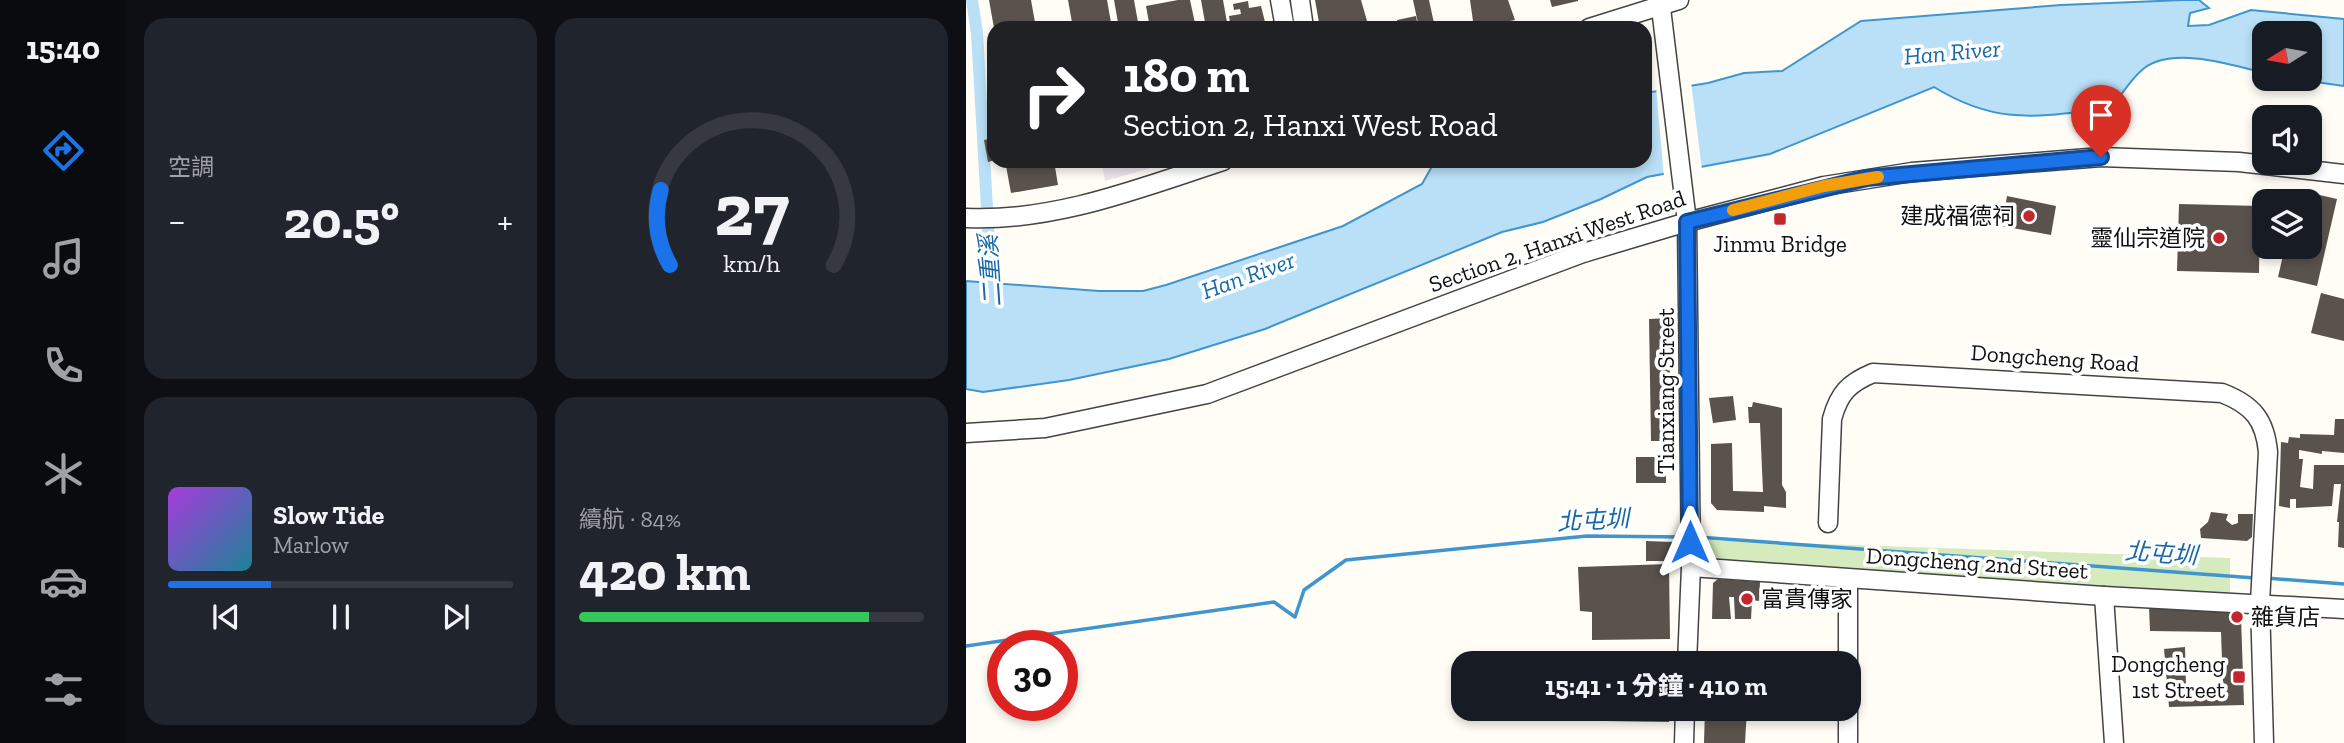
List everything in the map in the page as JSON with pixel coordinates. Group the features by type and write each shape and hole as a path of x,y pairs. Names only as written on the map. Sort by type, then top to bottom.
{"street":[{"path":"1280,0 1284,21"},
{"path":"1300,0 1303,21"},
{"path":"1616,21 1662,9 1679,0"},
{"name":"Tianxiang Street","path":"1662,9 1687,222 1691,567 1688,651"},
{"name":"Section 2, Hanxi West Road","path":"966,433 1045,428 1207,394 1583,253 1687,222 1867,178 2101,157 2239,162 2344,174"},
{"path":"966,218 1007,220 1086,204 1201,168"},
{"name":"Dongcheng Road","path":"1828,523 1832,419 1836,404 1843,390 1858,379 1873,373 1894,371 2222,393 2242,401 2257,413 2266,430 2269,452 2260,603"},
{"name":"Dongcheng 2nd Street","path":"1691,567 1849,579 1952,583 2104,596 2344,609"},
{"path":"1848,651 1849,579"},
{"path":"2104,596 2114,743"},
{"path":"2260,603 2264,743"},
{"path":"1684,743 1685,721"},
{"path":"1848,721 1848,743"}],"shaded area":[{"path":"1102,168 1150,168 1105,181"}],"green space":[{"path":"1705,540 2230,558 2230,593 1707,563"}],"water":[{"name":"Han River","path":"2183,0 2199,0 2209,8 2190,13 2188,26 2209,25 2251,10 2344,19 2344,86 2322,83 2322,21 2252,21 2252,70 2202,59 2169,59 2154,63 2142,70 2111,108 2020,116 1979,108 1934,87 1770,154 1647,177 1601,199 1543,222 1502,232 1265,329 1169,359 1069,380 983,392 966,389 966,281 1099,291 1143,291 1343,226 1422,184 1431,168 1652,168 1652,92 1708,83 1744,73 1782,71 1861,21 2061,5"}],"pier":[{"path":"1691,82 1702,170 1664,177 1656,87"}],"building":[{"path":"989,0 1031,0 1035,21 993,21"},
{"path":"1068,0 1107,0 1111,21 1072,21"},
{"path":"1114,0 1134,0 1138,21 1118,21"},
{"path":"1190,0 1194,21 1149,21 1146,6"},
{"path":"1201,0 1223,0 1227,21 1205,21"},
{"path":"1315,0 1361,0 1367,21 1319,21"},
{"path":"1413,0 1429,0 1434,21 1418,21"},
{"path":"1470,0 1508,0 1515,20 1510,21 1473,21"},
{"path":"1550,0 1578,0 1578,1 1552,7"},
{"path":"1248,1 1249,8 1261,6 1265,21 1230,21 1229,16 1241,14 1240,9 1234,10 1233,4"},
{"path":"1416,16 1417,21 1397,21"},
{"path":"1006,168 1055,168 1058,185 1011,193"},
{"name":"建成福德祠","path":"2007,196 2056,206 2051,235 2002,226"},
{"path":"2322,196 2337,199 2317,286 2278,277 2282,259 2322,259"},
{"name":"靈仙宗道院","path":"2179,204 2252,206 2252,259 2259,259 2259,273 2177,271"},
{"path":"2321,293 2344,299 2344,341 2311,333"},
{"path":"1669,318 1671,441 1651,441 1649,319"},
{"path":"1733,396 1736,420 1713,423 1709,398"},
{"path":"1753,402 1782,408 1782,485 1786,492 1786,508 1764,506 1764,512 1717,510 1711,503 1711,444 1732,443 1733,491 1763,492 1760,423 1749,423 1748,407 1752,407"},
{"path":"2335,419 2344,419 2344,453 2322,451 2322,454 2299,450 2299,459 2303,459 2300,487 2313,489 2314,465 2344,465 2344,548 2338,547 2337,522 2341,484 2334,484 2332,506 2296,508 2296,499 2290,499 2290,508 2279,506 2281,442 2288,443 2289,437 2300,438 2300,434 2334,435"},
{"path":"1636,457 1666,457 1666,483 1636,483"},
{"path":"2211,512 2228,514 2226,520 2232,525 2238,523 2238,514 2253,514 2252,537 2247,541 2201,538 2200,529 2208,522"},
{"path":"1646,541 1674,542 1674,561 1646,561"},
{"path":"1669,564 1670,639 1592,640 1592,612 1580,611 1578,567"},
{"name":"富貴傳家","path":"1718,579 1760,582 1759,601 1752,600 1751,619 1735,619 1734,597 1729,597 1731,619 1712,619 1713,583"},
{"path":"2149,607 2237,613 2241,617 2244,705 2169,707 2164,649 2185,647 2186,688 2223,687 2221,632 2150,631"},
{"path":"1604,721 1669,721 1669,722"},
{"path":"1705,721 1746,721 1745,743 1704,743"}],"waterway":[{"name":"二重溪","path":"972,0 977,33 992,296"},
{"name":"北屯圳","path":"966,646 1274,602 1295,617 1304,590 1346,560 1587,536 1686,537"},
{"name":"北屯圳","path":"1697,537 2255,578"},
{"name":"北屯圳","path":"2266,578 2344,584"}],"slow traffic":[{"path":"1733,210 1824,186 1878,177"}],"place":[{"name":"建成福德祠","path":"2029,216"},
{"name":"Jinmu Bridge","path":"1780,219"},
{"name":"靈仙宗道院","path":"2219,238"},
{"name":"富貴傳家","path":"1747,599"},
{"name":"雜貨店","path":"2237,617"},
{"name":"Dongcheng 1st Street","path":"2239,677"}],"route":[{"path":"1690,542 1690,308 1687,222 1824,186 1867,178 2101,157"}]}
